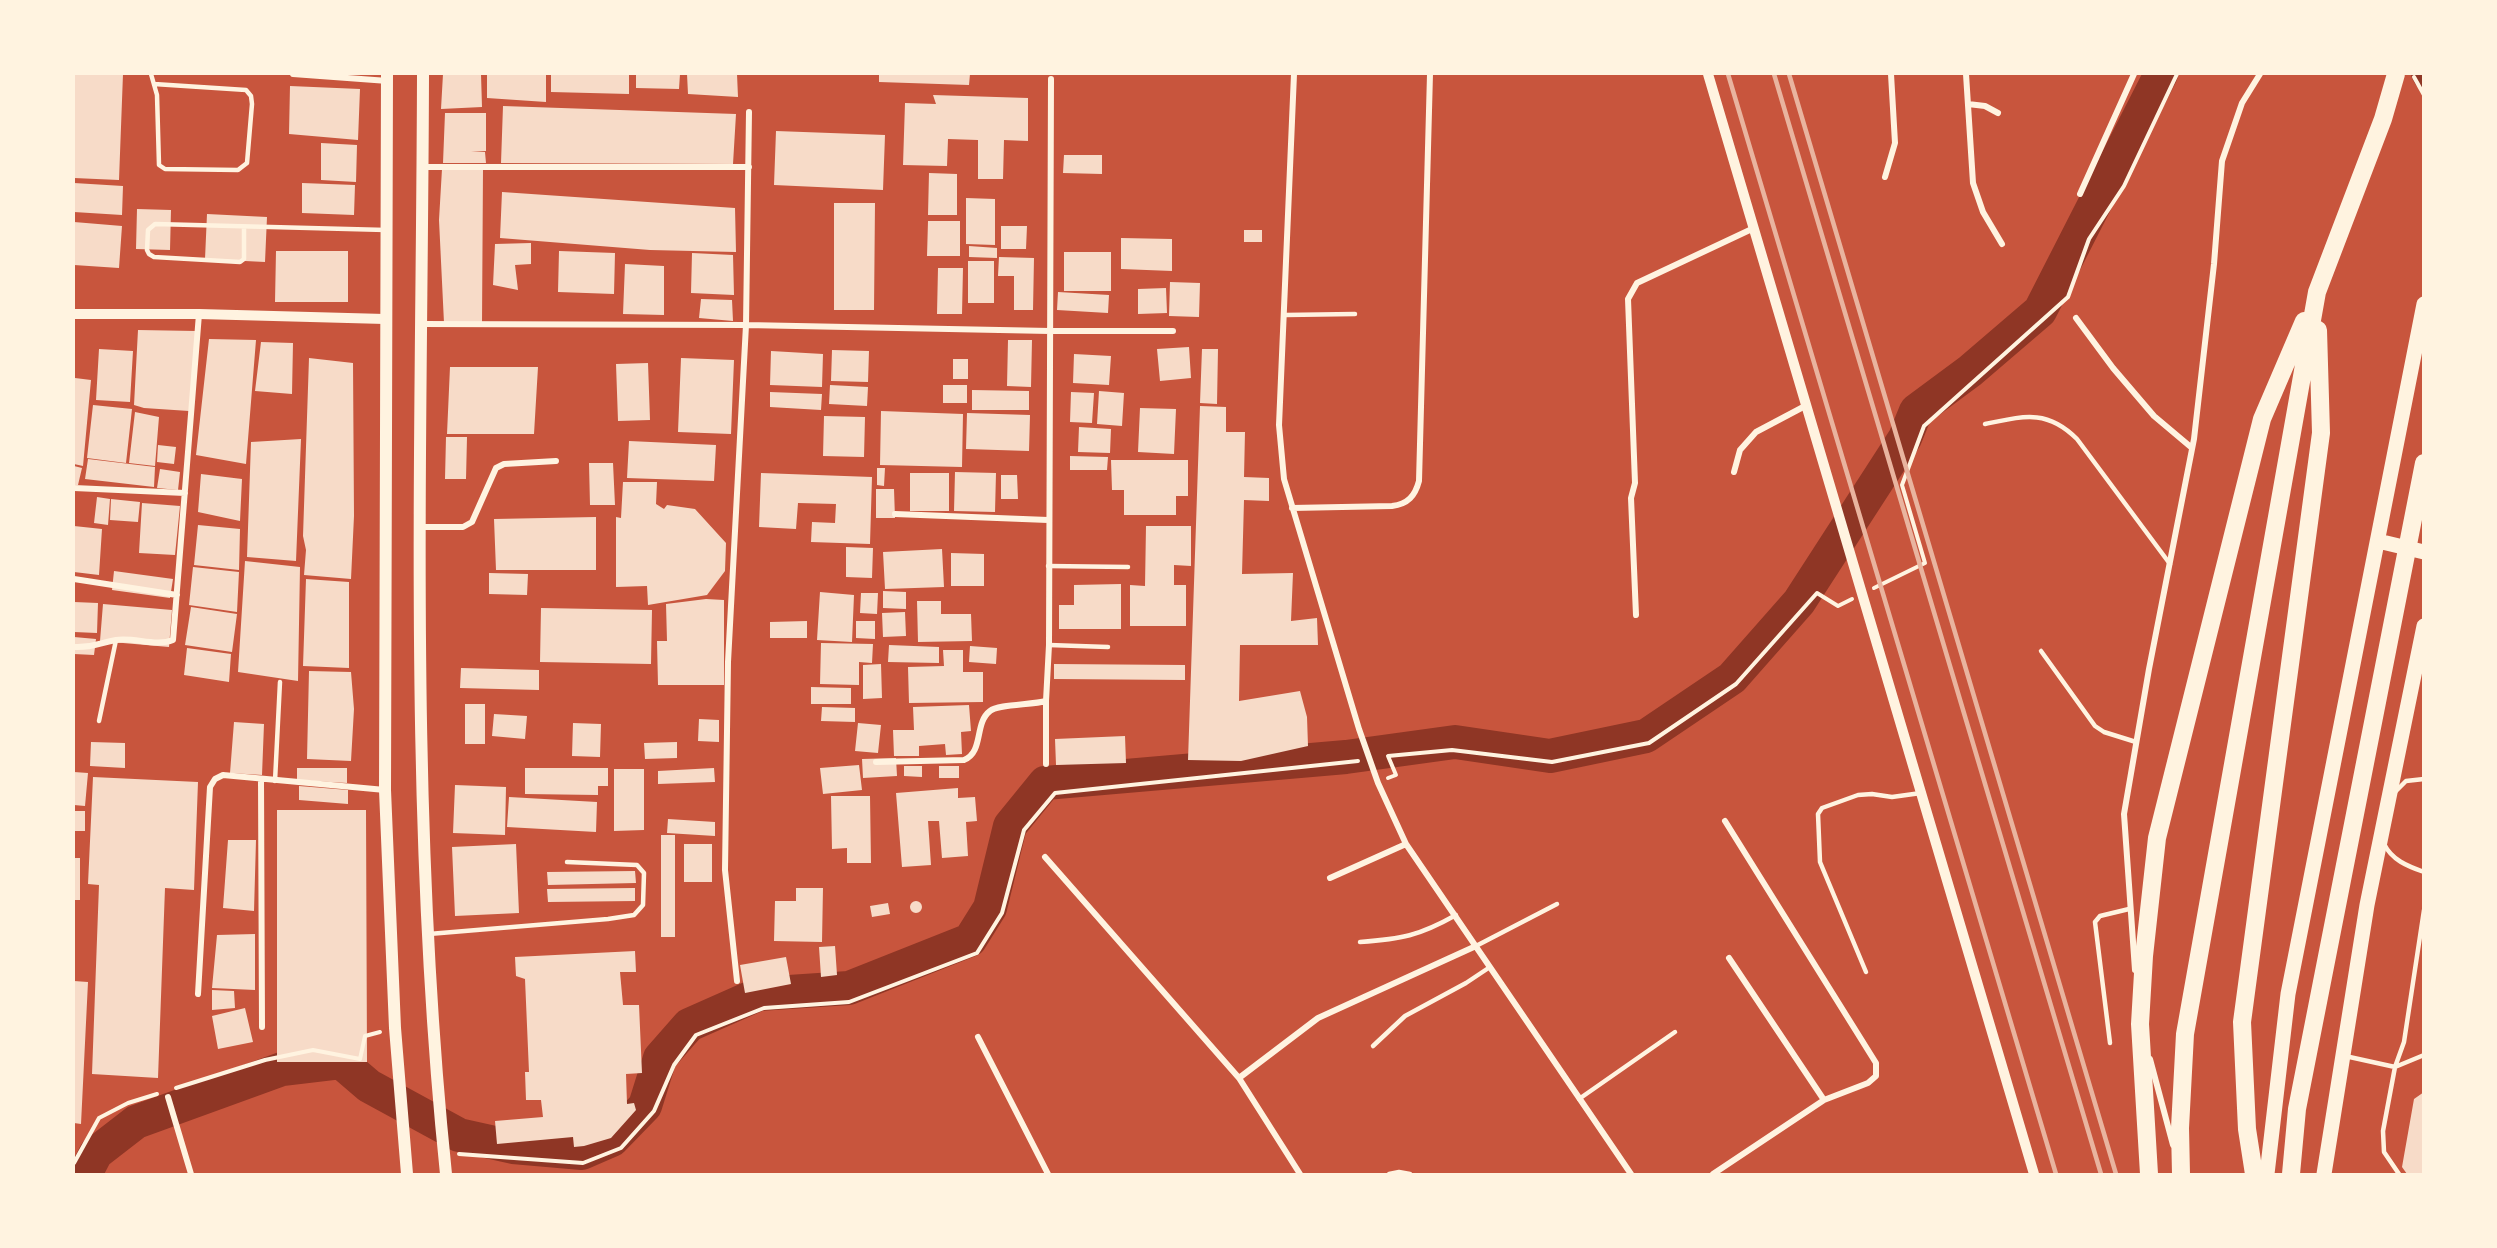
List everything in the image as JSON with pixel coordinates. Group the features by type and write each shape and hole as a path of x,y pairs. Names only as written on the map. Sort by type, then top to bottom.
{"highway":[{"path":"2149,1174 2140,1024 2144,956 2157,838 2262,418 2317,292 2383,119 2396,74"},
{"path":"2181,1174 2180,1128 2185,1034 2317,292"},
{"path":"2254,1174 2247,1129 2242,1022 2321,433 2317,292"},
{"path":"2290,1174 2299,1097 2424,463"}],"main road":[{"path":"423,74 421,769 429,934 446,1174"},
{"path":"388,77 385,319 385,790 395,1028 407,1174"},
{"path":"2267,1174 2289,994 2424,304"},
{"path":"2378,541 2424,552"},
{"path":"2324,1174 2367,905 2424,626"}],"street":[{"path":"293,74 388,77"},
{"path":"1294,74 1279,425 1280,455 1292,508 1359,729 1378,783 1406,844 1630,1174"},
{"path":"1292,508 1392,506 1403,504 1412,498 1417,489 1430,74"},
{"path":"1708,74 2034,1174"},
{"path":"1885,177 1895,142 1891,74"},
{"path":"1966,74 1973,183 1983,212 2002,244"},
{"path":"2080,194 2134,74"},
{"path":"2181,1174 2140,1024 2129,909 2124,814 2192,448 2214,264 2222,161 2242,103 2260,74"},
{"path":"1046,764 1049,645 1051,79"},
{"path":"1968,104 1985,106 1998,113"},
{"path":"736,981 725,870 728,662 746,325 749,112"},
{"path":"423,167 749,167"},
{"path":"1636,615 1631,498 1635,483 1628,299 1637,283 1754,228"},
{"path":"74,316 199,314 385,319"},
{"path":"74,647 91,648 116,640 172,641 199,314"},
{"path":"2076,318 2113,368 2154,416 2192,448"},
{"path":"421,324 746,325 1173,331"},
{"path":"1734,472 1740,450 1756,432 1807,405"},
{"path":"421,527 463,526 472,522 496,468 504,464 556,461"},
{"path":"74,488 185,493"},
{"path":"895,514 1048,520"},
{"path":"74,579 177,595"},
{"path":"876,762 964,760 973,754 981,722 990,710 996,707 1029,705 1046,701"},
{"path":"198,994 210,788 218,776 385,790"},
{"path":"261,779 262,1027"},
{"path":"1713,1174 1824,1100 1868,1083 1875,1076 1876,1063 1725,821"},
{"path":"1330,878 1406,844"},
{"path":"1045,856 1239,1078 1300,1174"},
{"path":"1239,1078 1318,1018 1476,946"},
{"path":"1729,958 1824,1100"},
{"path":"978,1038 1048,1174"},
{"path":"169,1100 190,1174"}],"lane":[{"path":"150,74 158,106 159,165 165,169 238,170 247,163 252,104 251,96 246,90 154,84"},
{"path":"244,228 244,259 240,262 154,257 148,254 148,230 155,224 387,230"},
{"path":"1285,315 1355,314"},
{"path":"1985,424 2016,417 2046,418 2063,426 2077,439 2170,564"},
{"path":"1048,566 1128,567"},
{"path":"99,721 116,640"},
{"path":"2420,644 2424,663"},
{"path":"1049,645 1108,647"},
{"path":"2041,651 2095,726 2104,732 2136,742"},
{"path":"275,781 280,682"},
{"path":"2389,802 2406,781 2423,779"},
{"path":"1866,972 1820,862 1818,814 1822,808 1858,795 1872,794 1892,797 1922,794"},
{"path":"2381,839 2389,854 2421,871 2424,876"},
{"path":"429,934 608,919 634,915 643,905 644,873 637,865 567,862"},
{"path":"1476,946 1557,904"},
{"path":"2110,1043 2095,922 2100,916 2129,909"},
{"path":"2399,1174 2384,1152 2383,1131 2395,1067 2404,1042 2424,910"},
{"path":"1360,942 1416,935 1456,915"},
{"path":"1373,1046 1405,1016 1467,983 1490,967"},
{"path":"1579,1099 1675,1032"},
{"path":"2343,1055 2395,1067 2424,1055"},
{"path":"1389,1174 1400,1172 1410,1174"}],"path":[{"path":"1873,588 1925,563 1902,485 1924,426 2068,297 2089,239 2124,186 2177,74"},
{"path":"2413,74 2424,95"},
{"path":"460,1163 459,1153 583,1162 621,1148 654,1111 674,1065 696,1035 764,1008 849,1002 977,953 1002,913 1024,830 1055,792 1361,761 1373,781 1378,783 1396,775 1388,756 1452,750 1552,762 1649,743 1736,684 1817,592 1838,606 1851,599"},
{"path":"174,1089 266,1060 313,1050 360,1059 365,1036 395,1028"},
{"path":"74,1163 99,1119 128,1103 163,1092"}],"building":[{"path":"74,74 123,74 119,180 74,178"},
{"path":"443,74 481,74 482,107 441,109"},
{"path":"487,74 546,74 546,102 487,98"},
{"path":"551,74 629,74 629,94 551,92"},
{"path":"636,74 680,74 679,89 636,88"},
{"path":"687,74 737,74 738,97 688,94"},
{"path":"879,74 970,74 969,85 879,82"},
{"path":"290,86 360,89 358,140 289,134"},
{"path":"933,95 1028,98 1028,141 1004,140 1003,179 978,179 978,140 948,139 947,166 903,165 905,103 936,104"},
{"path":"503,106 736,114 733,164 501,163"},
{"path":"445,113 486,113 486,151 471,152 485,152 486,163 443,163"},
{"path":"776,131 885,135 883,190 774,185"},
{"path":"321,143 357,145 356,182 321,180"},
{"path":"1064,155 1102,155 1102,174 1063,173"},
{"path":"442,169 483,169 482,323 444,323 439,220"},
{"path":"929,173 957,174 957,215 928,215"},
{"path":"74,183 123,186 122,215 74,212"},
{"path":"302,183 355,185 354,215 302,213"},
{"path":"502,192 735,208 736,252 650,250 500,238"},
{"path":"966,198 995,199 995,245 966,244"},
{"path":"834,203 875,203 874,310 834,310"},
{"path":"137,209 171,210 170,250 136,249"},
{"path":"207,214 267,217 265,262 205,259"},
{"path":"928,221 960,221 960,256 927,256"},
{"path":"74,222 122,226 119,268 74,265"},
{"path":"1001,226 1027,226 1026,249 1001,249"},
{"path":"1244,230 1262,230 1262,242 1244,242"},
{"path":"1121,238 1172,239 1172,271 1121,269"},
{"path":"531,243 531,264 515,265 518,290 493,285 495,244"},
{"path":"969,246 997,248 997,258 969,257"},
{"path":"276,251 348,251 348,302 275,302"},
{"path":"559,251 615,253 614,294 558,292"},
{"path":"1064,252 1111,252 1111,291 1064,291"},
{"path":"692,253 733,255 734,295 691,293"},
{"path":"999,257 1034,258 1033,310 1014,310 1014,276 998,276"},
{"path":"968,261 994,261 994,303 968,303"},
{"path":"625,264 664,266 664,315 623,314"},
{"path":"938,268 963,268 962,314 937,314"},
{"path":"1170,282 1200,283 1199,317 1169,316"},
{"path":"1166,288 1167,313 1138,314 1138,289"},
{"path":"1058,292 1109,295 1108,313 1057,310"},
{"path":"701,299 732,300 733,321 699,318"},
{"path":"138,330 196,331 189,411 144,408 134,405"},
{"path":"209,339 256,340 246,464 196,455"},
{"path":"1008,340 1032,340 1031,387 1007,386"},
{"path":"261,342 293,343 292,394 255,391"},
{"path":"1189,347 1191,378 1160,381 1157,349"},
{"path":"99,349 133,351 130,402 96,400"},
{"path":"1202,349 1218,349 1217,404 1200,403"},
{"path":"832,350 869,351 868,382 831,381"},
{"path":"771,351 823,354 822,387 770,385"},
{"path":"1074,354 1111,356 1109,385 1073,383"},
{"path":"309,358 353,363 354,516 351,579 304,575 306,550 303,536"},
{"path":"681,358 734,360 731,434 678,432"},
{"path":"953,359 968,359 968,379 953,379"},
{"path":"648,363 650,420 618,421 616,364"},
{"path":"450,367 538,367 534,434 447,434"},
{"path":"75,378 91,380 83,466 74,464"},
{"path":"830,385 868,387 867,406 829,404"},
{"path":"943,385 967,385 967,403 943,403"},
{"path":"972,390 1029,391 1029,410 972,410"},
{"path":"1099,391 1124,393 1122,426 1097,424"},
{"path":"770,392 822,394 821,410 770,407"},
{"path":"1071,392 1094,393 1092,423 1070,422"},
{"path":"93,405 132,409 126,463 87,458"},
{"path":"1200,406 1226,407 1226,432 1245,432 1244,477 1269,478 1269,501 1244,500 1242,574 1293,573 1291,621 1317,618 1318,645 1240,645 1239,701 1300,691 1307,717 1308,746 1241,761 1188,760"},
{"path":"1140,408 1176,409 1174,454 1138,452"},
{"path":"881,411 963,414 962,467 880,465"},
{"path":"135,412 159,417 155,466 129,463"},
{"path":"967,413 1030,415 1029,451 966,449"},
{"path":"824,416 865,417 864,457 823,456"},
{"path":"1079,427 1111,429 1110,453 1078,452"},
{"path":"446,437 467,437 466,479 445,479"},
{"path":"301,439 296,561 247,557 251,442"},
{"path":"629,441 716,445 714,481 627,478"},
{"path":"158,445 176,447 174,464 157,462"},
{"path":"1070,456 1108,457 1107,470 1070,470"},
{"path":"88,459 155,467 154,487 85,479"},
{"path":"1111,460 1188,460 1188,496 1176,496 1176,515 1124,515 1124,490 1112,490"},
{"path":"589,463 613,463 615,505 590,505"},
{"path":"74,466 82,468 78,485 74,485"},
{"path":"877,468 885,468 884,486 877,485"},
{"path":"160,469 180,472 178,490 157,488"},
{"path":"955,472 996,473 995,512 954,511"},
{"path":"761,473 872,477 870,544 811,542 812,522 835,523 836,504 798,503 796,529 759,527"},
{"path":"910,473 949,473 949,511 910,511"},
{"path":"201,474 242,479 240,521 198,512"},
{"path":"1001,475 1017,475 1018,499 1001,499"},
{"path":"623,482 657,482 656,504 664,509 667,505 695,509 726,543 725,571 707,595 648,605 647,586 616,587 616,517 621,518"},
{"path":"876,489 894,489 895,518 876,518"},
{"path":"97,497 110,499 108,525 94,523"},
{"path":"111,499 140,502 138,522 110,520"},
{"path":"142,503 180,506 175,555 139,553"},
{"path":"596,517 596,570 496,570 494,519"},
{"path":"198,525 240,529 239,570 194,565"},
{"path":"74,526 102,529 99,575 74,572"},
{"path":"1146,526 1191,526 1191,566 1174,565 1174,585 1186,585 1186,626 1130,626 1130,585 1145,586"},
{"path":"846,547 873,548 872,578 846,577"},
{"path":"942,549 944,587 885,589 883,552"},
{"path":"951,553 984,554 984,586 951,586"},
{"path":"245,561 300,567 298,681 238,672"},
{"path":"193,567 239,572 237,612 189,605"},
{"path":"114,571 173,579 170,598 112,590"},
{"path":"489,573 528,574 527,595 489,594"},
{"path":"306,579 349,582 349,668 303,666"},
{"path":"1121,584 1121,629 1059,629 1059,605 1074,605 1074,585"},
{"path":"883,591 906,592 906,609 883,608"},
{"path":"820,592 854,595 852,642 817,640"},
{"path":"861,593 878,593 877,614 860,613"},
{"path":"706,599 724,600 724,685 658,685 657,641 667,641 666,604"},
{"path":"917,601 941,601 941,614 971,614 972,641 918,642"},
{"path":"74,602 98,603 97,633 74,632"},
{"path":"103,604 172,610 169,647 100,641"},
{"path":"191,607 237,614 232,652 185,645"},
{"path":"541,608 652,610 651,664 540,662"},
{"path":"905,612 906,636 883,637 882,613"},
{"path":"807,621 807,638 770,638 770,622"},
{"path":"856,621 875,621 875,639 856,638"},
{"path":"74,637 96,639 94,655 74,654"},
{"path":"821,643 873,644 872,663 859,662 859,685 820,684"},
{"path":"889,645 939,647 939,663 888,662"},
{"path":"970,646 997,648 996,664 969,662"},
{"path":"187,648 231,654 229,682 184,675"},
{"path":"943,650 963,650 963,672 983,672 983,702 909,703 908,667 944,666"},
{"path":"881,664 882,698 863,699 863,665"},
{"path":"1054,664 1185,665 1185,680 1054,679"},
{"path":"461,668 539,670 539,690 460,688"},
{"path":"309,671 351,672 354,709 351,761 307,759"},
{"path":"811,687 851,688 851,704 811,704"},
{"path":"465,704 485,704 485,744 465,744"},
{"path":"969,705 971,731 961,732 962,754 946,755 945,744 919,746 919,756 894,756 893,730 914,730 913,707"},
{"path":"822,707 855,708 855,722 821,721"},
{"path":"494,714 527,716 525,739 492,736"},
{"path":"699,719 719,720 719,742 698,741"},
{"path":"234,722 264,724 262,775 230,773"},
{"path":"573,723 601,724 600,757 572,756"},
{"path":"858,723 881,725 878,753 855,751"},
{"path":"1125,736 1126,763 1056,765 1055,739"},
{"path":"91,742 125,743 125,768 90,766"},
{"path":"677,742 677,758 645,759 644,743"},
{"path":"896,758 897,776 863,778 862,759"},
{"path":"859,765 862,790 823,794 820,768"},
{"path":"904,766 922,766 922,777 904,776"},
{"path":"939,766 959,766 959,778 939,778"},
{"path":"297,768 347,768 347,783 297,780"},
{"path":"525,768 608,768 608,786 598,786 598,795 525,794"},
{"path":"714,768 715,782 658,784 658,771"},
{"path":"614,769 644,769 644,830 614,831"},
{"path":"74,772 88,773 85,806 74,805"},
{"path":"93,777 198,782 194,890 165,888 158,1078 92,1074 99,885 88,884"},
{"path":"455,785 506,787 505,835 453,833"},
{"path":"299,786 348,790 348,804 299,800"},
{"path":"958,788 958,798 975,797 977,821 966,822 968,856 942,858 939,821 928,821 931,865 902,867 896,793"},
{"path":"831,796 870,796 871,863 847,863 847,848 832,849"},
{"path":"509,797 597,802 596,832 507,827"},
{"path":"277,810 366,810 367,1062 277,1062"},
{"path":"74,811 85,811 85,831 74,831"},
{"path":"668,819 715,822 715,836 667,833"},
{"path":"661,835 675,835 675,937 661,937"},
{"path":"228,840 256,840 254,911 223,908"},
{"path":"516,844 519,913 455,916 452,847"},
{"path":"684,844 712,844 712,882 684,882"},
{"path":"74,858 80,858 80,900 74,900"},
{"path":"635,871 636,883 548,885 547,872"},
{"path":"635,888 635,901 548,902 547,889"},
{"path":"796,888 823,888 822,942 774,941 775,901 796,901"},
{"path":"916,901 922,907 916,913 910,907"},
{"path":"888,903 890,914 872,917 870,906"},
{"path":"255,934 255,990 212,988 217,935"},
{"path":"835,946 837,975 821,977 819,947"},
{"path":"635,951 636,972 620,972 623,1005 639,1005 642,1073 626,1074 627,1104 634,1103 636,1110 611,1138 584,1146 574,1147 573,1137 497,1144 495,1121 543,1117 541,1100 526,1100 525,1072 529,1072 525,979 516,976 515,957"},
{"path":"786,957 791,984 745,993 740,965"},
{"path":"74,981 88,982 81,1124 74,1123"},
{"path":"212,990 234,991 235,1008 212,1010"},
{"path":"245,1008 253,1042 218,1049 212,1016"},
{"path":"2424,1092 2424,1174 2407,1174 2402,1167 2414,1099"}],"waterway":[{"path":"85,1174 96,1153 136,1122 282,1069 341,1062 369,1086 459,1135 513,1147 582,1153 612,1140 645,1106 660,1058 689,1025 759,994 849,988 970,940 990,908 1010,826 1045,783 1346,757 1455,742 1550,756 1646,736 1732,678 1799,602 1905,438 1916,411 1970,371 2040,311 2161,74"},
{"path":"2421,74 2424,79"}],"railway":[{"path":"1728,74 2056,1174"},
{"path":"1774,74 2101,1174"},
{"path":"1789,74 2116,1174"}]}
